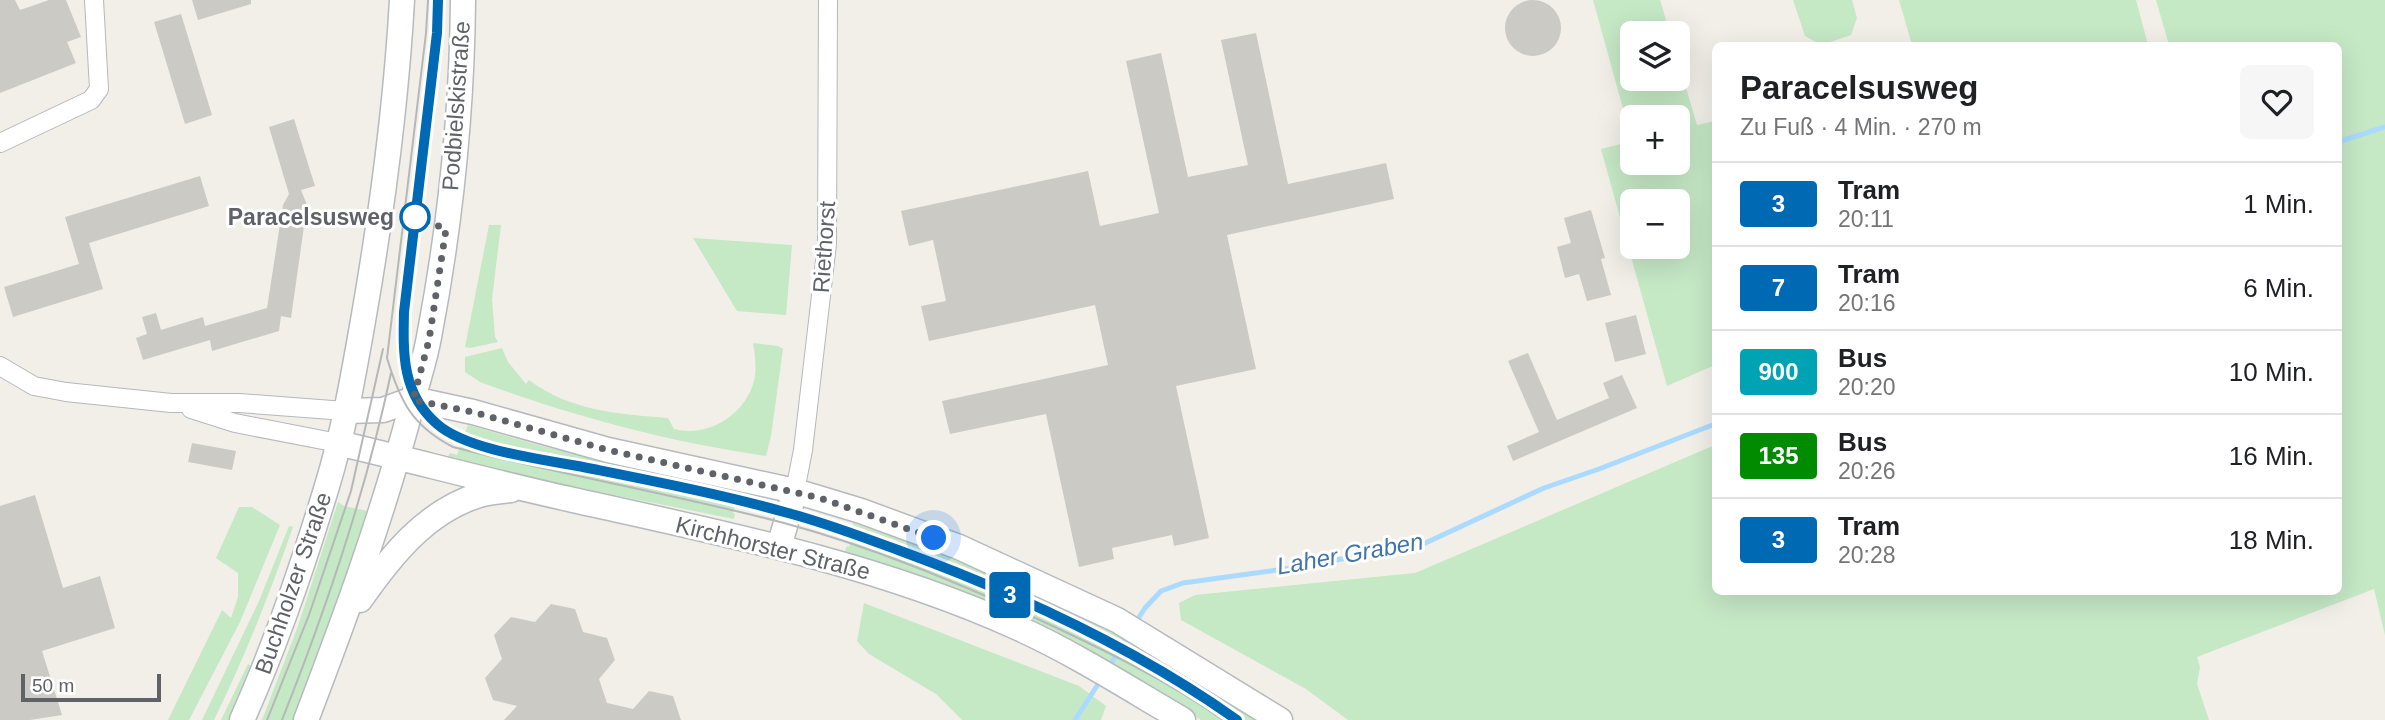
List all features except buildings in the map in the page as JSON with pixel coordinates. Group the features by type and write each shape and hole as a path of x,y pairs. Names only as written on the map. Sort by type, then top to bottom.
{"main road":[{"path":"338,443 382,205 402,0"},
{"name":"Podbielskistraße","path":"398,458 429,340 443,252 456,134 463,0"},
{"path":"345,411 383,410 413,400 473,412 608,450 795,491 860,511 959,547 1116,620 1279,720"},
{"name":"Kirchhorster Straße","path":"338,443 779,547 905,584 1017,627 1088,664 1182,720"},
{"name":"Buchholzer Straße","path":"242,720 265,669 286,610 328,485 338,443"},
{"path":"306,720 343,623 398,458"},
{"path":"343,623 400,546 423,525 480,495 520,488"},
{"path":"779,547 795,491"}],"street":[{"path":"0,143 91,100 99,89 94,0"},
{"name":"Riethorst","path":"795,491 803,450 827,244 828,0"},
{"path":"0,366 34,386 171,403 239,403 345,411"},
{"path":"171,403 235,423 338,443"}],"green space":[{"path":"1593,0 1660,0 1666,21 1620,21 1620,91 1687,91 1697,125 1712,122 1712,366 1667,386 1632,259 1690,259 1690,189 1620,189 1620,217 1601,149 1620,144 1620,175 1690,175 1690,105 1622,105"},
{"path":"1793,0 1852,0 1857,18 1851,35 1830,42 1816,42 1805,36"},
{"path":"1899,0 2136,0 2147,42 1911,42"},
{"path":"2156,0 2385,0 2385,635 2374,589 2197,657 2200,667 2197,684 2209,720 1348,720 1306,689 1181,620 1179,603 1195,595 1415,573 1712,446 1712,595 2342,595 2342,42 2168,42"},
{"path":"489,225 501,225 492,299 495,337 498,342 470,348 465,347"},
{"path":"693,238 792,245 786,315 737,311"},
{"path":"753,343 783,349 766,456 692,443 586,417 480,382 465,372 465,357 502,348 508,362 526,384 529,380 578,405 668,418 674,429 700,430 712,427 734,414 749,393 755,371"},
{"path":"468,425 545,447 742,489 742,497 737,496 734,519 445,461 450,453 457,455"},
{"path":"338,502 344,506 368,511 316,666 294,720 262,720 298,626"},
{"path":"239,507 252,507 280,525 240,622 189,720 168,720 222,610 231,618 238,597 238,573 216,558"},
{"path":"853,523 954,557 1122,635 1264,720 1201,720 1173,702 844,553 847,546 849,547 854,530"},
{"path":"289,526 293,527 236,673 214,720 202,720 259,601"},
{"path":"864,603 1079,686 1106,706 1101,720 962,720 936,694 869,654 857,641"},
{"path":"248,664 251,666 230,720 221,720"}],"waterway":[{"name":"Laher Graben","path":"2342,141 2385,127"},
{"name":"Laher Graben","path":"1136,622 1161,591 1183,583 1285,569 1421,545 1544,488 1712,425"},
{"name":"Laher Graben","path":"1109,667 1129,633"},
{"name":"Laher Graben","path":"1075,720 1102,678"}],"tram line":[{"path":"428,0 387,358 403,400 427,430 453,447 784,523 883,555 979,593 1089,643 1135,666 1223,720"},
{"path":"401,322 437,33 438,0"},
{"name":"3","path":"438,0 437,33 403,334 403,363 413,393 437,425 485,447 639,478 789,513 965,574 1102,639 1237,720"},
{"path":"404,312 403,363 413,393 437,425 456,437 485,447"},
{"path":"267,720 309,615 351,491 383,349"},
{"path":"282,720 344,549 370,462 391,373"},
{"path":"598,470 789,513 849,532"},
{"path":"935,563 983,583"}],"place":[{"name":"Paracelsusweg","path":"415,217"}],"route":[{"path":"415,217 446,229 429,340 413,400 473,412 608,450 795,491 934,538"}]}
